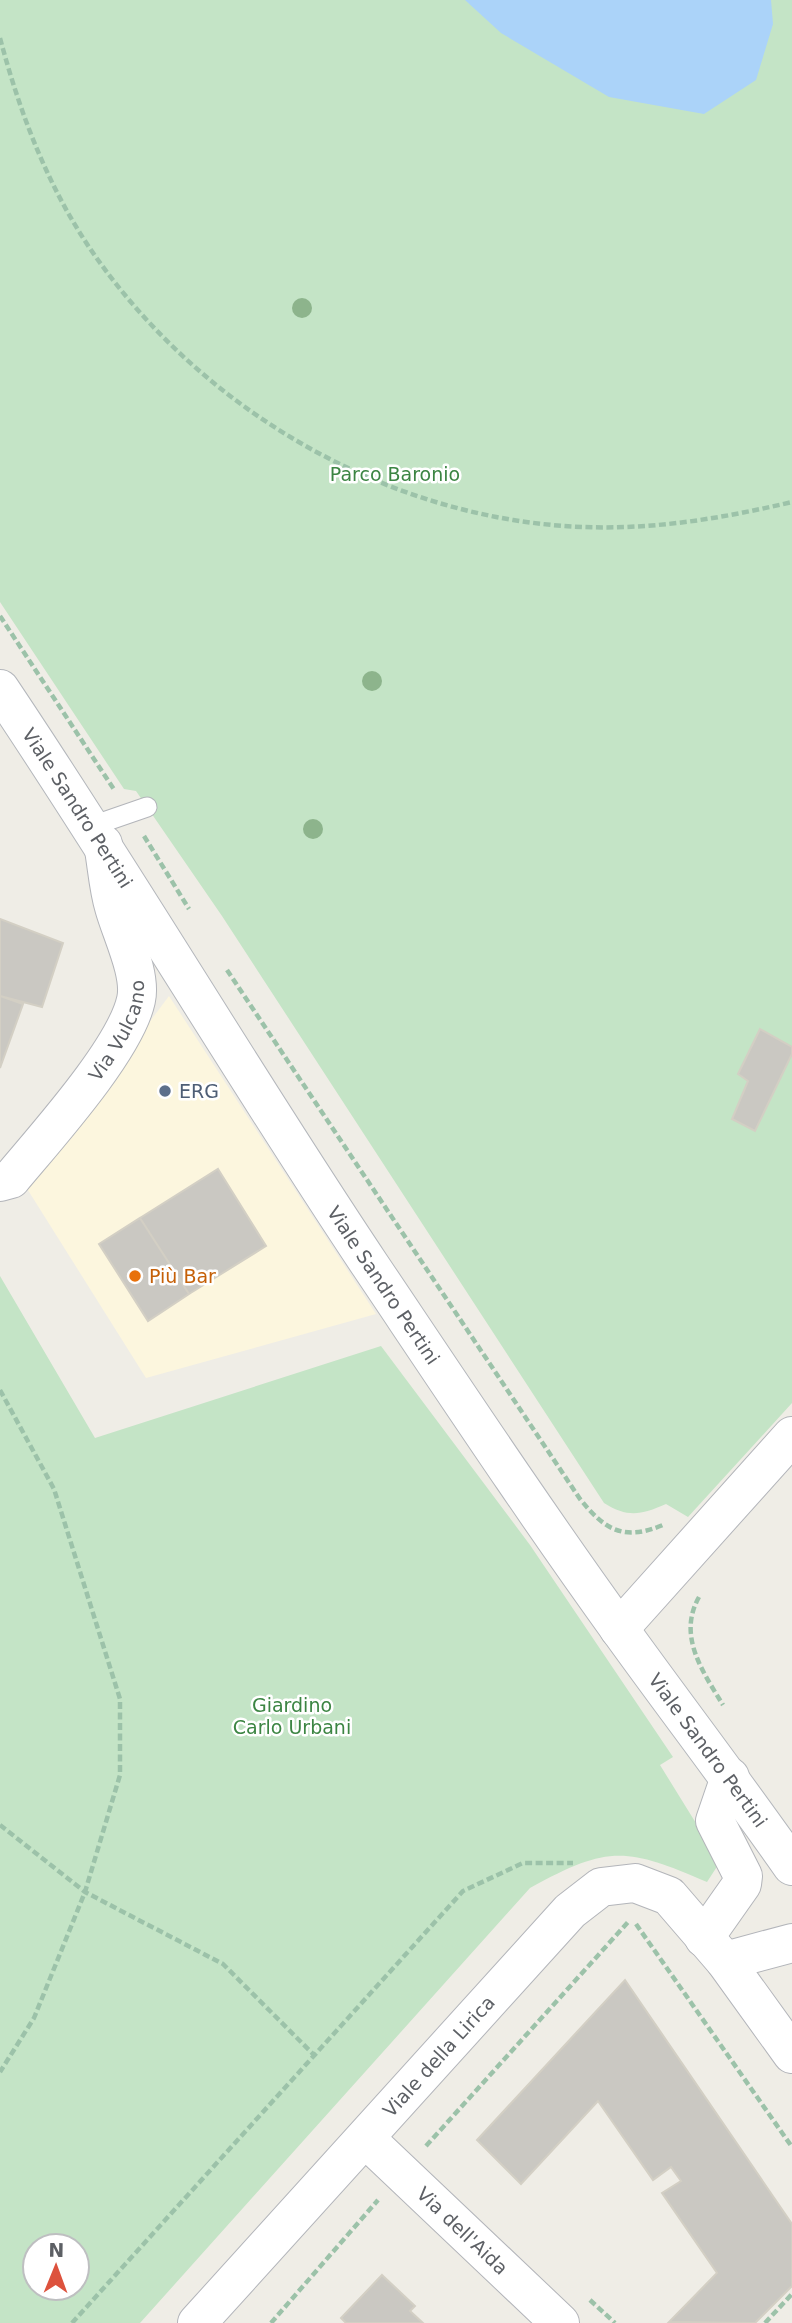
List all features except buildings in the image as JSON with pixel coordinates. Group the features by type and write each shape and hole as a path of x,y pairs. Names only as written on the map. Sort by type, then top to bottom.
{"street":[{"name":"Viale Sandro Pertini","path":"0,689 97,834 203,1006 369,1262 619,1629 730,1777 792,1866"},
{"name":"Via Vulcano","path":"0,1182 11,1179 66,1112 119,1039 137,999 132,962 114,906 97,834"},
{"path":"619,1629 792,1436"},
{"path":"730,1777 715,1821 743,1876 715,1950 792,1943"},
{"name":"Viale della Lirica","path":"197,2323 570,1910 601,1887 635,1883 669,1896 715,1950 792,2054"},
{"name":"Via dell'Aida","path":"366,2139 560,2323"}],"lane":[{"path":"97,834 138,810"}],"path":[{"path":"0,38 18,104 52,184 97,259 152,327 217,387 289,437 366,477 426,498 449,506 536,523 623,528 698,522 792,502"},
{"path":"0,616 138,810 194,918"},
{"path":"224,965 580,1499 593,1515 621,1532 635,1535 663,1525"},
{"path":"0,1390 54,1489 120,1699 120,1775 85,1892 34,2018 0,2072"},
{"path":"701,1595 691,1617 692,1643 706,1678 728,1712"},
{"path":"0,1825 85,1892 223,1964 313,2054"},
{"path":"72,2323 463,1891 523,1863 576,1863 580,1867"},
{"path":"271,2323 632,1918 792,2147"},
{"path":"765,2323 792,2294"}],"shaded area":[{"name":"ERG","path":"169,996 376,1314 146,1378 26,1187"}],"green space":[{"name":"Parco Baronio","path":"0,0 792,0 792,1403 688,1517 666,1504 649,1511 628,1513 604,1503 222,916 136,791 124,789 0,602"},
{"name":"Giardino Carlo Urbani","path":"0,1276 95,1438 381,1346 530,1545 673,1757 660,1765 720,1862 707,1882 636,1857 599,1858 579,1864 530,1888 140,2323 0,2323"}],"water":[{"path":"465,0 771,0 773,24 756,80 704,114 609,97 501,33"}],"place":[{"name":"ERG","path":"165,1091"},
{"name":"Più Bar","path":"135,1276"}]}
